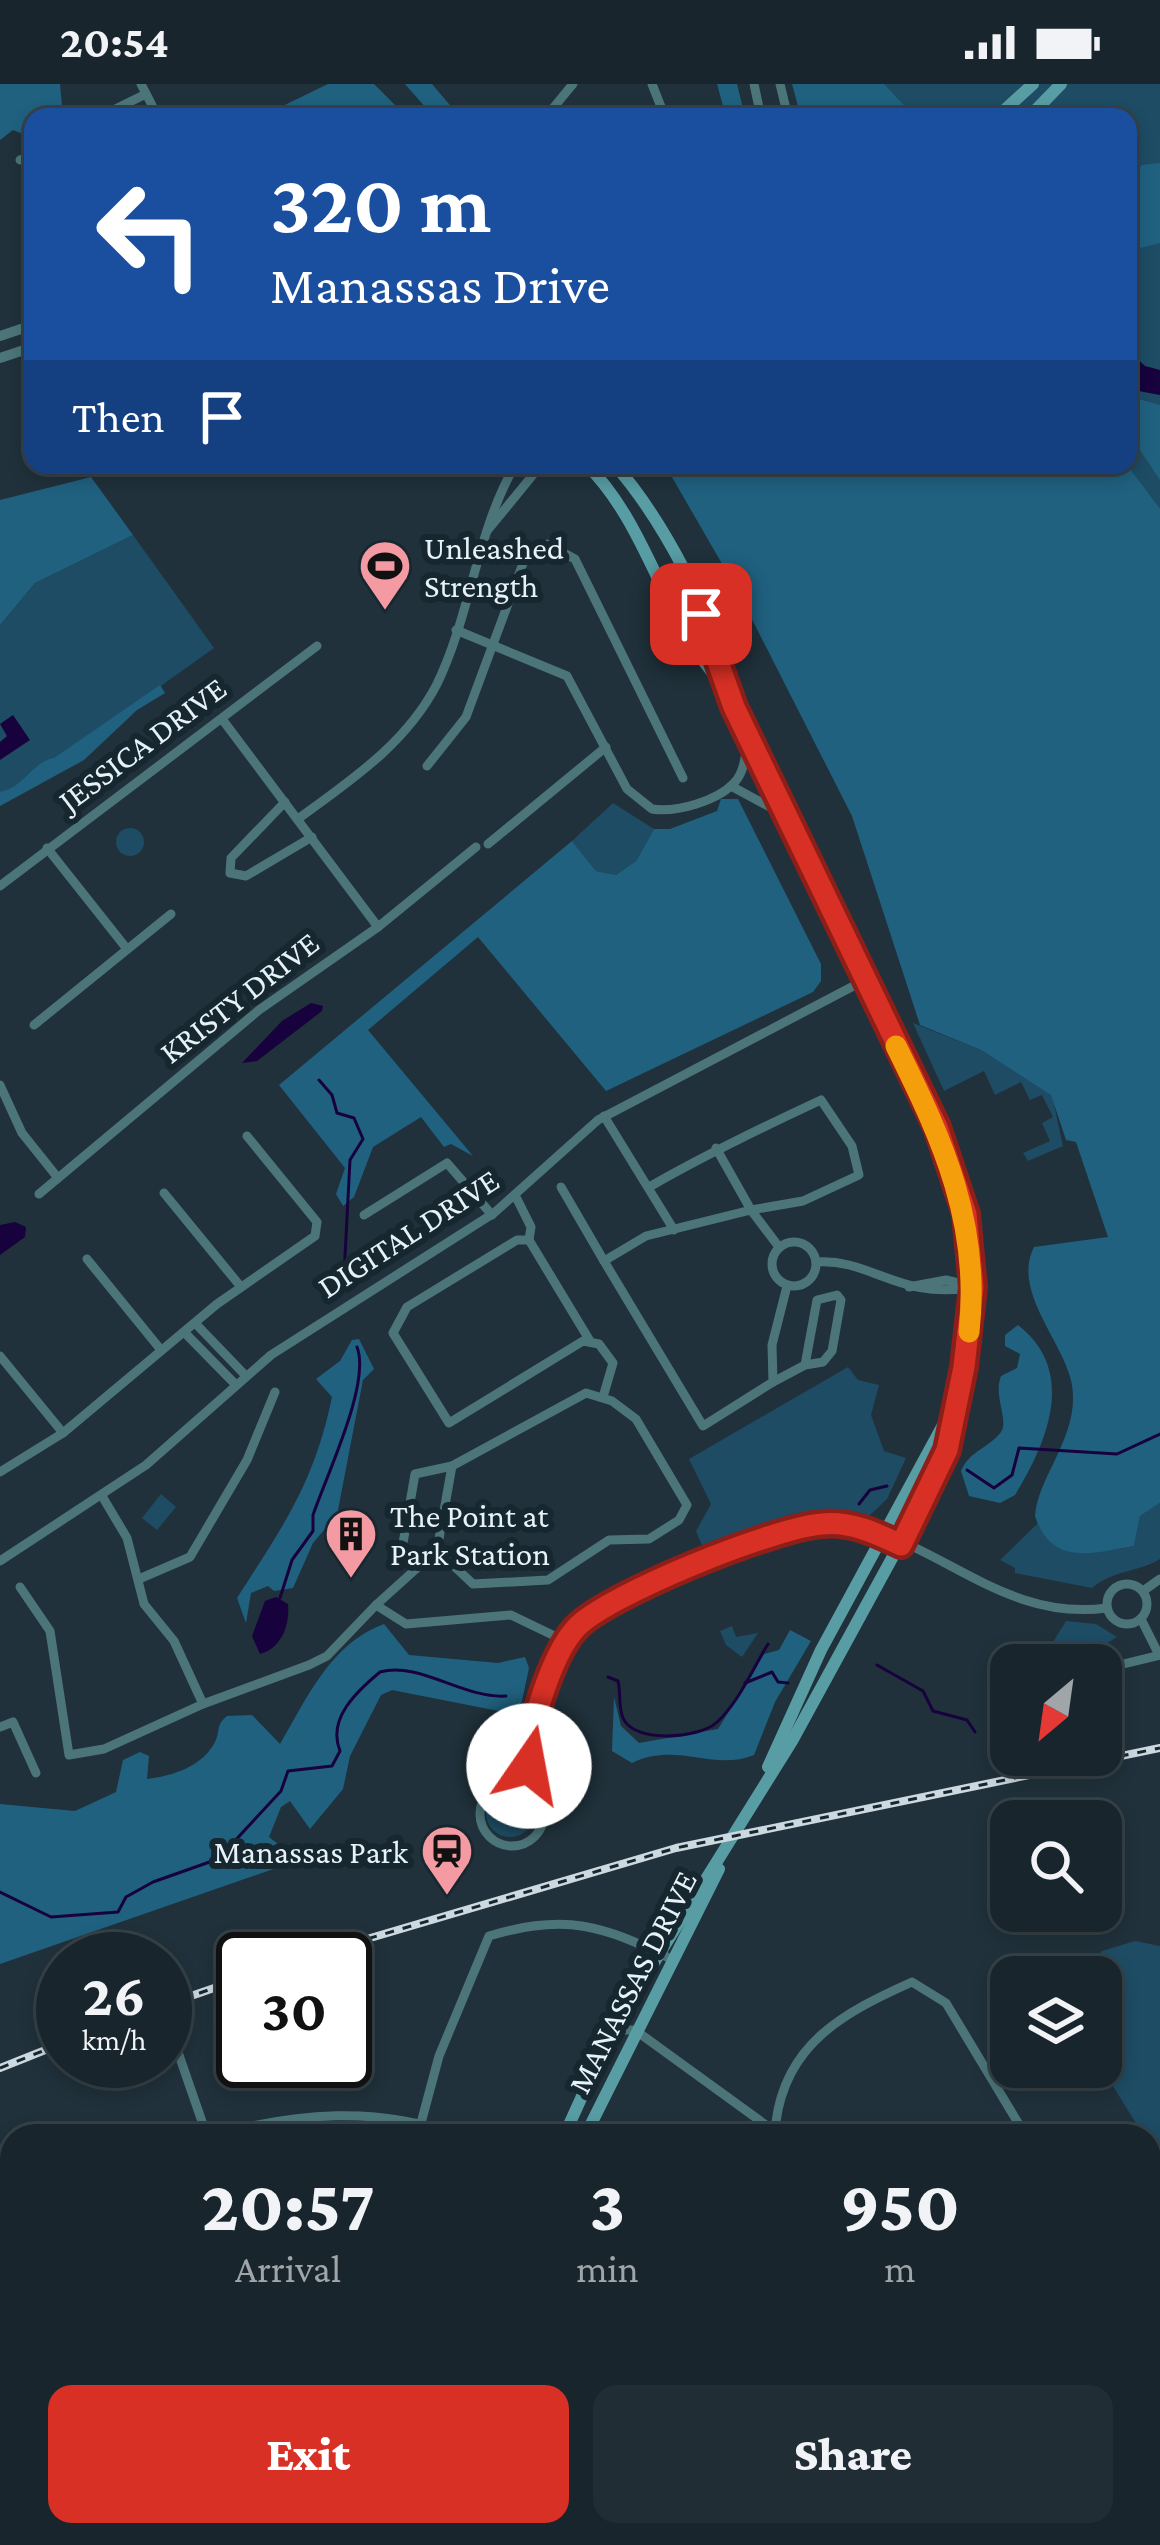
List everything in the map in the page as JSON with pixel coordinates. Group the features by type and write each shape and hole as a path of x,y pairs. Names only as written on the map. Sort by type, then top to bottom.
{"main road":[{"path":"1008,108 1033,84"},
{"path":"1037,108 1061,84"},
{"name":"MANASSAS DRIVE","path":"594,474 629,518 698,651 725,687"},
{"name":"MANASSAS DRIVE","path":"591,2124 666,1957 901,1545 947,1450 951,1411 964,1367 973,1287 966,1214 947,1152 783,814 725,687 713,640 677,562 621,474"},
{"name":"MANASSAS DRIVE","path":"764,1780 786,1721 951,1411"},
{"name":"MANASSAS DRIVE","path":"569,2124 612,2030 666,1957"}],"street":[{"path":"554,108 573,84"},
{"path":"113,108 144,89"},
{"path":"20,160 24,158"},
{"path":"298,819 399,738 436,686 491,508 510,474"},
{"path":"487,531 534,474"},
{"path":"427,766 463,723 525,558 538,547 563,548 575,559 683,778"},
{"path":"456,630 567,676 628,789 652,809 685,807 730,787 740,772 748,737"},
{"name":"JESSICA DRIVE","path":"0,886 316,646"},
{"path":"222,719 378,927"},
{"name":"KRISTY DRIVE","path":"39,1194 259,1010 378,927 606,747"},
{"path":"730,787 783,814"},
{"path":"285,802 231,858 230,873 246,876 312,837"},
{"path":"47,848 127,949"},
{"path":"34,1025 171,914"},
{"name":"DIGITAL DRIVE","path":"0,1561 102,1496 303,1333 492,1215 604,1116 863,981"},
{"path":"0,1085 22,1133 58,1178"},
{"path":"604,1261 646,1237 803,1201 860,1175 838,1119 821,1100 716,1148 651,1186"},
{"path":"604,1116 674,1230"},
{"path":"0,1472 63,1433 241,1287 309,1242 318,1226 247,1136"},
{"path":"716,1148 751,1210 779,1247"},
{"path":"364,1215 447,1163 492,1215"},
{"path":"561,1186 703,1426 773,1382 805,1365 823,1362 832,1351 841,1300 837,1295 818,1300 805,1365"},
{"path":"164,1193 241,1287"},
{"path":"516,1197 531,1227 529,1240 590,1342 613,1363 604,1397"},
{"path":"529,1240 517,1240 407,1307 394,1333 404,1351 448,1423 583,1341 590,1342"},
{"path":"779,1247 800,1243 812,1251 816,1262 807,1282 787,1286"},
{"path":"779,1247 771,1265 787,1286"},
{"path":"87,1258 161,1350"},
{"path":"816,1262 838,1263 920,1292 973,1287"},
{"path":"773,1382 772,1345 787,1286"},
{"path":"195,1323 246,1376"},
{"path":"184,1332 236,1385"},
{"path":"0,1356 63,1433"},
{"path":"139,1579 190,1557 247,1460 275,1392"},
{"path":"402,1549 415,1474 452,1466 577,1394 604,1397 641,1426 687,1505 686,1514 649,1539 609,1540 548,1580 473,1584 437,1550"},
{"path":"20,1587 50,1631 69,1755 104,1749 327,1656 437,1550 452,1466"},
{"path":"102,1496 127,1538 144,1604 174,1641 203,1704"},
{"path":"528,1754 541,1812 537,1833 519,1847 498,1844 487,1834 484,1804 528,1754 565,1641 608,1602 784,1533 821,1524 881,1535 1023,1600 1068,1609 1107,1608 1122,1624 1141,1619 1148,1608 1143,1591"},
{"path":"1107,1608 1110,1594 1120,1585 1143,1591 1160,1580"},
{"path":"376,1605 406,1624 511,1615 565,1641"},
{"path":"1122,1664 1160,1655 1141,1619"},
{"path":"0,1727 14,1722 36,1773"},
{"path":"505,1778 521,1780 533,1791"},
{"path":"421,2123 439,2056 489,1936 526,1924 573,1921 666,1957"},
{"path":"776,2122 790,2068 809,2043 854,2010 912,1982 946,2002 1019,2124"},
{"path":"612,2030 635,2030 764,2124"},
{"path":"192,2088 206,2124"},
{"path":"262,2124 341,2115 424,2124"},
{"path":"283,2119 285,2124"}],"shaded area":[{"path":"0,84 60,84 62,108 24,108 24,134 13,130 0,140"},
{"path":"328,84 374,84 398,108 279,108"},
{"path":"405,84 432,84 452,108 426,108"},
{"path":"717,84 737,84 743,108 724,108"},
{"path":"792,84 884,84 907,108 799,108"},
{"path":"809,84 1160,84 1160,572 1084,474 1137,474 1137,108 822,108"},
{"path":"1160,163 1160,243 1137,249 1137,171 1142,165"},
{"path":"1137,358 1160,370 1160,395 1137,391"},
{"path":"1137,399 1160,405 1160,480 1137,446"},
{"path":"670,474 1134,474 1160,509 1160,1503 1140,1516 1134,1546 1089,1553 1063,1550 1042,1532 1035,1516 1066,1435 1073,1399 1066,1364 1033,1297 1029,1263 1034,1247 1108,1237 1076,1142 1066,1140 1051,1095 981,1050 920,1025 852,816 736,588"},
{"path":"91,477 133,535 35,583 0,625 0,500"},
{"path":"133,535 214,648 0,801 0,625 35,583"},
{"path":"160,685 165,693 137,710 84,760 0,806 0,792"},
{"path":"13,715 30,740 0,760 0,742 7,736 0,724"},
{"path":"721,799 738,799 821,964 821,981 813,992 606,1091 478,937 368,1030 473,1156 451,1144 444,1147 421,1117 373,1147 354,1197 343,1206 336,1194 345,1168 279,1085 572,841 596,871 616,875 636,861 654,829 670,829 717,811"},
{"path":"613,803 654,829 636,861 616,875 596,871 572,841"},
{"path":"130,828 140,832 144,842 140,852 130,856 120,852 116,842 120,832"},
{"path":"311,1003 323,1006 322,1011 257,1061 242,1063 282,1021"},
{"path":"913,1023 981,1050 1052,1095 1063,1146 1028,1161 1023,1153 1050,1141 1042,1123 1053,1117 1042,1095 1030,1100 1021,1082 995,1095 984,1071 944,1091"},
{"path":"15,1222 26,1227 25,1237 0,1255 0,1225"},
{"path":"1018,1325 1047,1363 1051,1407 1027,1474 1015,1495 1000,1503 969,1496 961,1471 1003,1427 999,1384 1001,1376 1017,1368 1020,1354 1005,1346 1005,1335"},
{"path":"359,1339 374,1369 363,1380 337,1515 313,1543 293,1588 274,1591 268,1586 251,1593 246,1623 237,1598 295,1503 325,1428 332,1397 316,1379 340,1361 352,1340"},
{"path":"848,1367 858,1380 879,1385 871,1415 884,1451 906,1458 887,1499 869,1516 800,1518 705,1553 696,1531 711,1504 689,1459"},
{"path":"161,1494 176,1507 157,1530 142,1518"},
{"path":"1160,1503 1160,1559 1092,1588 1015,1573 1015,1568 1000,1560 1038,1523 1046,1535 1068,1549 1134,1546 1140,1516"},
{"path":"276,1597 288,1604 286,1628 274,1647 260,1654 252,1636 265,1601"},
{"path":"1066,1621 1096,1624 1117,1637 1106,1644 1052,1644"},
{"path":"384,1624 409,1655 498,1663 525,1657 529,1668 519,1715 392,1690 381,1695 350,1756 343,1789 310,1829 290,1801 281,1807 269,1837 296,1858 288,1864 92,1932 36,1932 36,1952 0,1964 0,1804 75,1811 116,1792 123,1760 140,1752 149,1756 147,1779 177,1772 210,1750 227,1716 252,1715 280,1744 335,1658"},
{"path":"732,1626 736,1637 758,1633 742,1657 726,1645 720,1631"},
{"path":"790,1630 811,1641 775,1702 754,1755 724,1760 664,1755 632,1763 612,1751 614,1697 621,1726 639,1743 718,1729 764,1654 779,1650"},
{"path":"510,1789 527,1796 534,1813 527,1830 510,1837 493,1830 486,1813 493,1796"},
{"path":"1135,1941 1160,1946 1160,2124 1137,2124 1114,2088 1122,2088 1122,1956 1098,1956"}],"waterway":[{"path":"319,1080 332,1095 337,1113 354,1118 363,1139 350,1160 344,1275"},
{"path":"280,1598 292,1560 313,1531 313,1515 353,1405 360,1363 357,1347"},
{"path":"967,1470 994,1488 1012,1475 1019,1448 1117,1454 1160,1434"},
{"path":"859,1504 870,1490 887,1486"},
{"path":"608,1677 618,1681 621,1713 629,1726 653,1735 696,1732 724,1715 768,1644"},
{"path":"877,1665 923,1691 933,1711 967,1720 975,1732"},
{"path":"0,1892 51,1917 118,1912 126,1897 153,1882 218,1859 281,1791 288,1771 332,1766 340,1751 337,1728 341,1717 353,1697 380,1672 410,1672 474,1692 506,1696"},
{"path":"745,1683 772,1672 778,1682 788,1683"}],"railway":[{"path":"372,1938 676,1848 1160,1748"},
{"path":"192,1996 216,1987"},
{"path":"0,2068 36,2054"}],"slow traffic":[{"path":"896,1046 937,1127 966,1214 973,1287 969,1332"}],"place":[{"name":"Unleashed Strength","path":"385,612"},
{"name":"The Point at Park Station","path":"351,1580"},
{"name":"Manassas Park","path":"447,1897"}],"route":[{"path":"529,1766 528,1754 560,1651 578,1625 608,1602 804,1527 840,1524 901,1545 947,1450 951,1411 964,1367 973,1287 970,1244 947,1152 734,707 701,614"}]}
